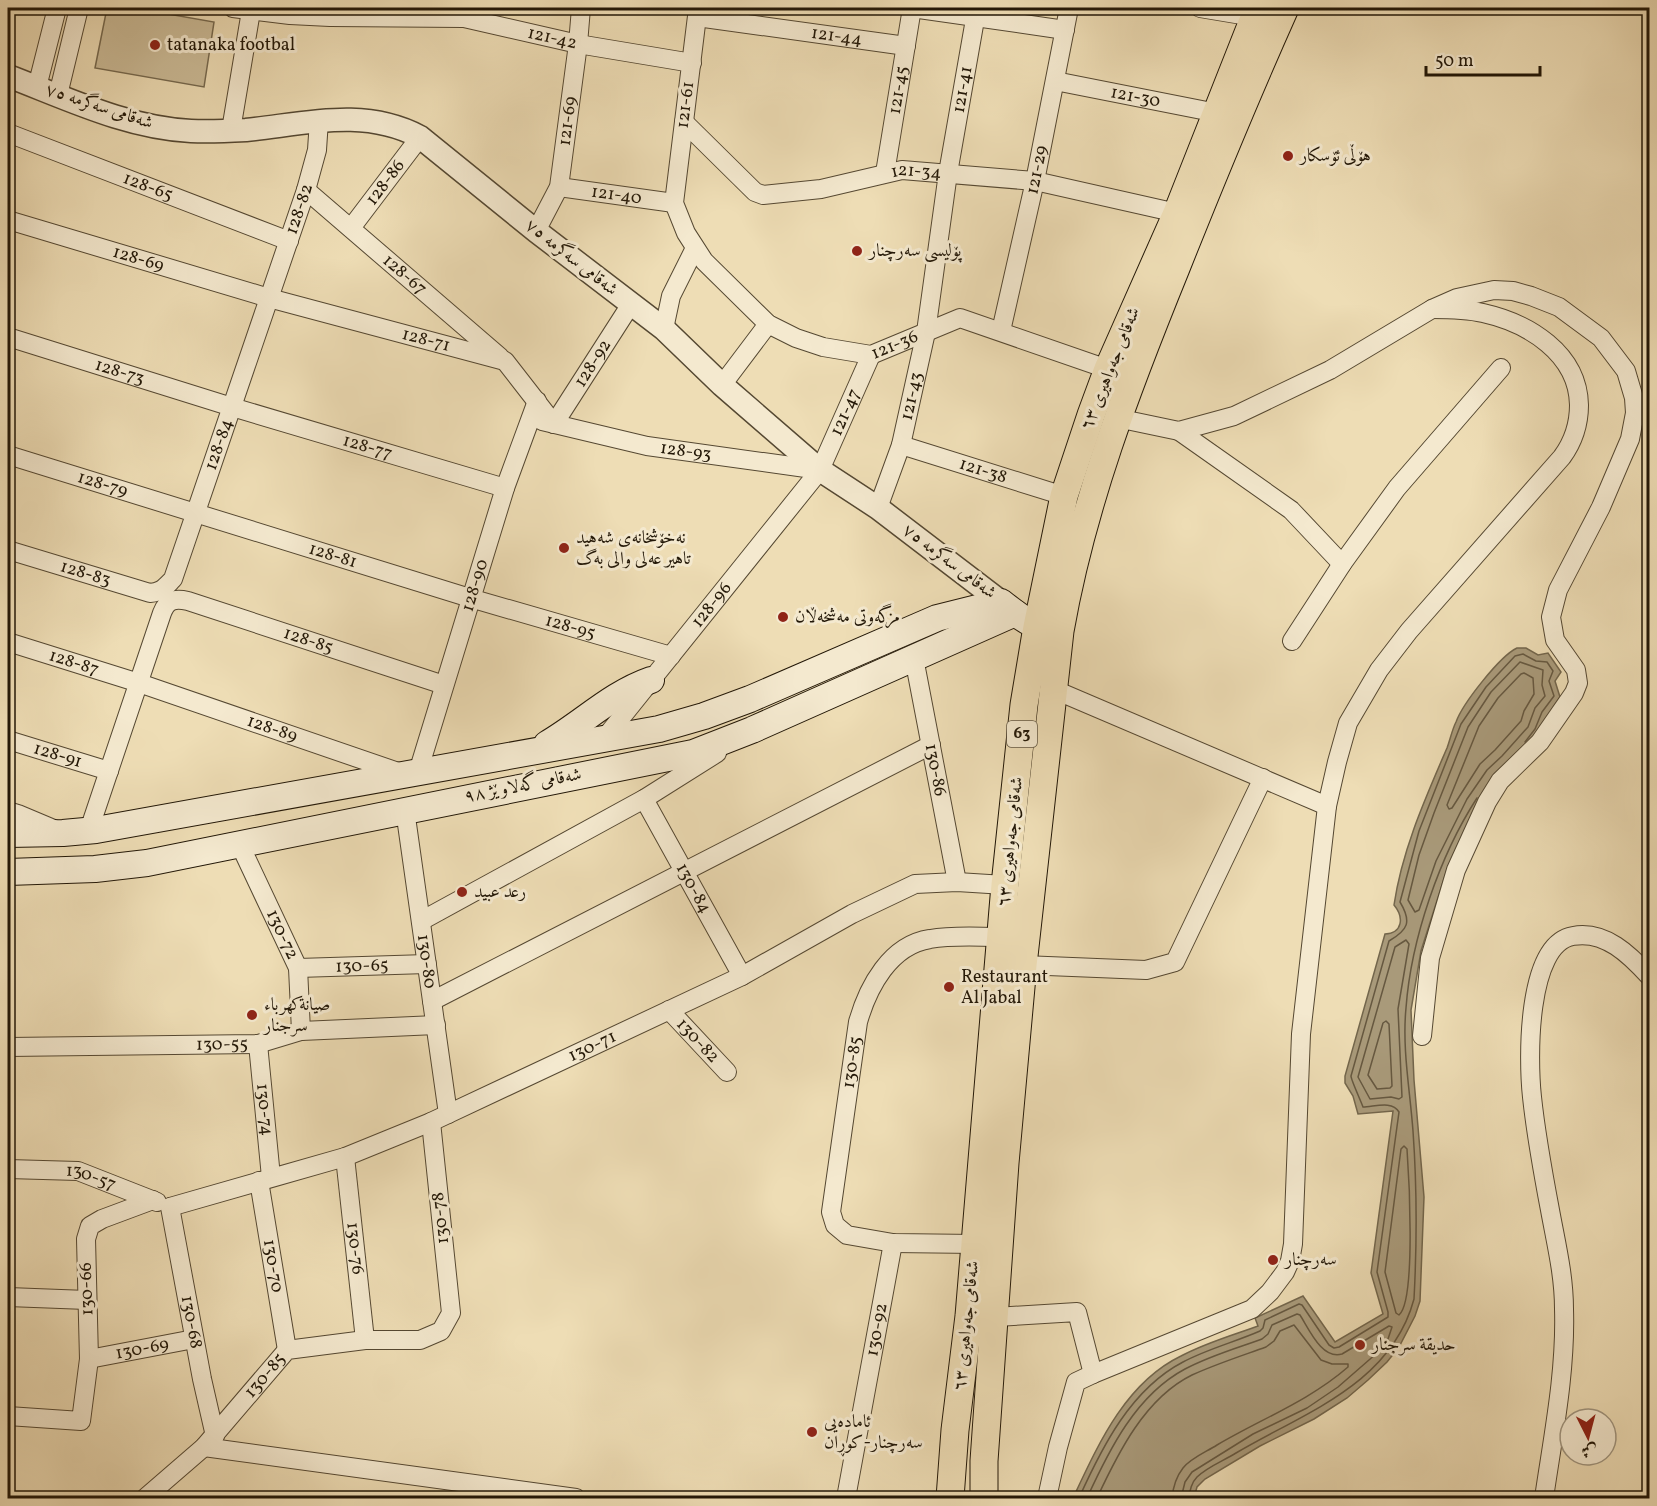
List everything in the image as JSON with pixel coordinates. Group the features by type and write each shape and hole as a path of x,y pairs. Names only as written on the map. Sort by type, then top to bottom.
{"main road":[{"name":"شەقامی جەواهیری ٦٣","path":"950,1498 955,1430 976,1244 1000,937 1024,705 1028,618 1064,496 1208,189 1285,8"},
{"name":"شەقامی جەواهیری ٦٣","path":"1028,618 1068,587 1082,531 1117,418 1120,373 1177,213 1256,12"},
{"name":"شەقامی گەلاوێژ ٩٨","path":"8,834 89,830 659,729 704,716 937,618 1028,618"},
{"name":"شەقامی جەواهیری ٦٣","path":"984,1498 984,1461 996,1317 1005,1164 1040,800 1055,690 1028,618"},
{"name":"شەقامی گەلاوێژ ٩٨","path":"8,872 129,866 693,753 752,730 915,658 1028,618"},
{"path":"825,667 837,692"},
{"path":"531,752 566,732 616,696 633,686 651,680"},
{"path":"604,739 607,769"},
{"path":"940,1498 955,1430"}],"street":[{"path":"37,87 57,8"},
{"path":"58,95 79,8"},
{"name":"121-42","path":"233,8 330,17 464,13 578,44 692,63"},
{"name":"121-69","path":"536,231 559,188 581,8"},
{"path":"912,8 976,12 1065,30"},
{"name":"121-45","path":"885,173 912,8"},
{"name":"121-29","path":"1001,331 1035,181 1070,8"},
{"path":"1200,8 1256,12"},
{"path":"231,130 251,11"},
{"name":"121-44","path":"698,12 906,46"},
{"name":"121-61","path":"674,203 698,12"},
{"name":"121-41","path":"948,173 976,12"},
{"name":"شەقامی سەگرمە ٧٥","path":"8,76 105,113 156,127 190,131 244,130 319,120 349,119 402,128 420,137 536,231 664,329 722,385 820,470 878,508 1028,618"},
{"name":"121-30","path":"1055,81 1217,113"},
{"name":"128-82","path":"269,298 306,190 317,150 319,120"},
{"name":"121-34","path":"684,122 755,192 763,195 821,189 902,170 1035,181 1177,213"},
{"name":"128-65","path":"8,133 289,241"},
{"name":"128-86","path":"351,228 420,137"},
{"name":"121-43","path":"878,508 901,445 926,332 948,173"},
{"name":"121-40","path":"559,188 674,203"},
{"name":"128-67","path":"306,190 505,361"},
{"name":"121-36","path":"674,203 686,233 704,261 768,324 796,338 823,347 871,355 960,318 1120,373"},
{"name":"128-69","path":"8,220 269,298"},
{"path":"664,329 670,296 695,248"},
{"path":"1179,431 1234,416 1330,370 1432,309 1457,298 1494,290 1513,291 1559,307 1601,338 1618,359 1631,384 1642,413 1623,460 1558,590 1551,617 1555,640 1579,678 1577,688 1540,741 1500,781 1487,802 1456,870 1430,958 1422,1036"},
{"name":"128-71","path":"269,298 505,361"},
{"name":"128-84","path":"89,830 269,298"},
{"name":"128-92","path":"554,424 631,304"},
{"path":"1047,1498 1076,1382 1245,1312 1270,1292 1285,1272 1293,1244 1301,1034 1327,806 1336,762 1348,723 1379,670 1409,631 1562,457 1571,443 1577,421 1578,389 1566,362 1543,338 1502,318 1481,312 1432,309"},
{"path":"722,385 768,324"},
{"name":"128-73","path":"8,337 232,407"},
{"name":"121-47","path":"820,470 871,355"},
{"path":"505,361 554,424"},
{"path":"1292,641 1342,564 1397,488 1501,368"},
{"name":"128-90","path":"412,773 444,685 505,488 537,401"},
{"name":"128-77","path":"232,407 505,488"},
{"name":"128-93","path":"530,418 647,446 820,470"},
{"path":"1117,418 1179,431 1291,510 1342,564"},
{"name":"121-38","path":"901,445 1064,496"},
{"name":"128-79","path":"8,455 197,512"},
{"name":"128-96","path":"604,739 820,470"},
{"name":"128-81","path":"197,512 470,598"},
{"name":"128-83","path":"8,550 150,593 168,594"},
{"name":"128-85","path":"168,594 444,685"},
{"name":"128-95","path":"470,598 671,656"},
{"name":"128-87","path":"8,642 139,683"},
{"name":"130-86","path":"915,658 957,882"},
{"name":"128-89","path":"139,683 412,773"},
{"path":"1055,690 1327,806"},
{"path":"421,921 644,799 752,730"},
{"name":"128-91","path":"8,740 109,771"},
{"path":"432,1000 931,745"},
{"path":"1023,965 1146,970 1175,962 1263,778"},
{"name":"130-84","path":"644,799 742,976"},
{"name":"130-80","path":"405,810 448,1114"},
{"path":"8,811 63,833"},
{"name":"130-72","path":"240,845 298,968 301,1031"},
{"name":"130-71","path":"162,1204 345,1157 431,1122 742,976 852,914 915,884 957,882 1005,885"},
{"path":"1544,1498 1562,1378 1564,1309 1561,1269 1542,1168 1532,1095 1534,1000 1540,974 1548,956 1556,944 1571,936 1588,935 1605,939 1625,953 1650,977"},
{"name":"130-85","path":"893,1243 847,1235 835,1225 831,1212 858,1022 865,1000 882,971 908,946 928,939 955,936 1000,937"},
{"name":"130-65","path":"298,968 427,964"},
{"name":"130-82","path":"669,1010 727,1072"},
{"name":"130-55","path":"8,1047 258,1044 301,1031 436,1025"},
{"name":"130-74","path":"258,1044 265,1179"},
{"name":"130-78","path":"431,1122 451,1313"},
{"name":"130-76","path":"345,1157 365,1340"},
{"name":"130-57","path":"8,1169 78,1171 162,1204"},
{"name":"130-70","path":"265,1179 287,1350"},
{"name":"130-66","path":"8,1416 81,1421 89,1359 86,1239 90,1226 102,1219 162,1204"},
{"name":"130-68","path":"162,1204 195,1339 209,1442"},
{"path":"893,1243 976,1244"},
{"name":"130-92","path":"846,1498 893,1243"},
{"path":"8,1297 87,1300"},
{"path":"996,1317 1077,1312 1093,1374"},
{"name":"130-85","path":"145,1498 209,1442 287,1350 365,1340 420,1340 441,1331 451,1313"},
{"name":"130-69","path":"89,1359 195,1339"},
{"path":"209,1442 576,1498"}],"shaded area":[{"name":"tatanaka footbal","path":"107,8 134,8 214,22 204,87 95,68"}],"water":[{"path":"1517,648 1526,648 1538,655 1548,653 1561,672 1555,681 1560,697 1448,866 1421,951 1411,1010 1414,1080 1424,1197 1420,1301 1399,1347 1387,1362 1347,1398 1314,1419 1260,1446 1205,1479 1197,1487 1194,1498 1073,1498 1115,1417 1144,1382 1181,1356 1258,1326 1255,1318 1303,1296 1335,1342 1383,1314 1371,1273 1393,1111 1358,1114 1353,1096 1345,1083 1345,1076 1385,934 1395,931 1400,924 1399,914 1394,905 1408,845 1455,725 1466,704 1483,681 1501,660"}],"place":[{"name":"tatanaka footbal","path":"155,45"},
{"name":"هۆڵی ئۆسکار","path":"1288,156"},
{"name":"پۆلیسی سەرچنار","path":"857,251"},
{"name":"نەخۆشخانەی شەهید تاهیر عەلی والی بەگ","path":"564,548"},
{"name":"مزگەوتی مەشخەڵان","path":"783,617"},
{"name":"رعد عبيد","path":"462,892"},
{"name":"Restaurant Al Jabal","path":"949,987"},
{"name":"صيانةكهرباء سرجنار","path":"252,1015"},
{"name":"سەرچنار","path":"1273,1260"},
{"name":"حديقة سرجنار","path":"1360,1345"},
{"name":"ئامادەیی سەرچنار-کوڕان","path":"812,1432"}]}
